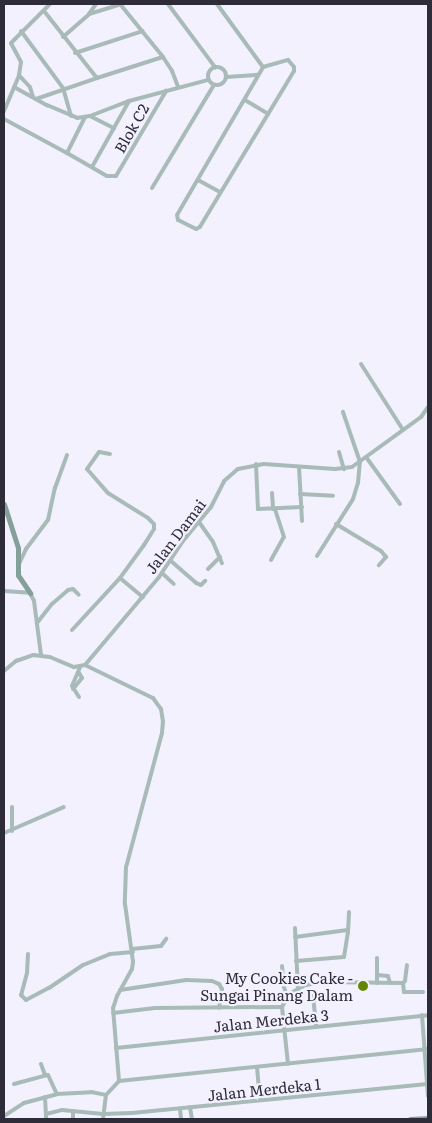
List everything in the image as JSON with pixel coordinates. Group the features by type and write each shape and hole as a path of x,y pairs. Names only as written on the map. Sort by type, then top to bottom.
{"street":[{"path":"4,111 19,75 21,62 10,44 50,4"},
{"path":"63,37 89,14 96,4"},
{"path":"89,14 121,4 163,57 172,71 178,87"},
{"path":"168,4 215,67 225,71 226,77 220,85 214,85 208,80"},
{"path":"217,4 264,67"},
{"path":"44,10 75,53 97,78"},
{"path":"21,31 63,88 72,116"},
{"path":"75,53 142,31"},
{"path":"35,98 163,57"},
{"path":"288,60 295,69 199,229 196,229 178,220 176,217 258,75 264,67 288,60"},
{"path":"208,80 210,69 215,67"},
{"path":"19,75 30,87 35,98"},
{"path":"226,77 258,75"},
{"path":"14,87 72,116 85,117 128,102 208,80"},
{"path":"152,188 214,85"},
{"name":"Blok C2","path":"92,167 108,176 116,176 166,91"},
{"path":"244,100 268,114"},
{"path":"4,119 92,167 128,102"},
{"path":"90,116 114,128"},
{"path":"68,153 85,117"},
{"path":"198,180 220,192"},
{"path":"361,364 404,430"},
{"name":"Jalan Damai","path":"80,667 85,665 143,597 212,507 228,476 238,468 256,464 344,469 352,467 404,430 421,416 428,406"},
{"path":"317,556 353,499 358,483 360,462 343,412"},
{"path":"72,630 120,578 144,545 154,527 148,518 108,493 87,469 99,452 110,454"},
{"path":"339,452 344,469"},
{"path":"19,564 26,549 48,520 55,488 67,455"},
{"path":"366,457 400,504"},
{"path":"256,464 257,508 302,507"},
{"path":"299,467 302,522"},
{"path":"271,560 284,537 274,509 272,493"},
{"path":"300,494 333,496"},
{"path":"4,504 18,548 18,575 34,601 41,655"},
{"path":"199,522 213,542 222,563"},
{"path":"336,524 381,551 386,557 379,565"},
{"path":"208,569 220,557"},
{"path":"171,561 196,584 201,585 205,581"},
{"path":"162,573 174,584"},
{"path":"120,578 143,597"},
{"path":"37,624 52,604 68,590 76,590 79,595"},
{"path":"4,592 30,593"},
{"path":"4,671 16,661 33,655 41,655 74,667 80,667 80,673 75,679 73,689 79,697"},
{"path":"85,665 153,698 161,709 163,721 162,733 126,867 125,904 132,951 132,969 114,1002 113,1012 118,1081"},
{"path":"12,807 12,830"},
{"path":"4,832 64,807"},
{"path":"296,961 344,957 349,912"},
{"path":"295,928 298,989"},
{"path":"295,937 348,930"},
{"path":"28,954 27,973 21,994 26,1000 49,988 83,965 100,957 160,947 166,940"},
{"path":"377,958 378,983"},
{"path":"406,965 405,981 402,983 404,992 424,992"},
{"path":"282,966 287,996"},
{"path":"377,975 388,976 390,983"},
{"path":"120,990 186,980 212,981 219,984 222,989 219,1008"},
{"path":"288,1064 282,1007 287,996 298,989 321,982 402,983"},
{"path":"314,996 316,1027"},
{"path":"113,1012 155,1008 282,1007"},
{"path":"422,1015 428,1096"},
{"name":"Jalan Merdeka 3","path":"116,1048 428,1015"},
{"path":"103,1117 106,1095 118,1081 426,1049"},
{"path":"40,1064 45,1075 50,1077 57,1094"},
{"path":"257,1067 260,1100"},
{"path":"14,1084 45,1075"},
{"name":"Jalan Merdeka 1","path":"46,1114 60,1110 103,1117 428,1084"},
{"path":"4,1116 24,1103 57,1094 91,1092 106,1095"},
{"path":"44,1097 46,1119"},
{"path":"180,1108 181,1119"},
{"path":"190,1108 192,1119"},
{"path":"73,1111 73,1119"},
{"path":"132,1113 132,1119"},
{"path":"410,1119 428,1118"}],"place":[{"name":"My Cookies Cake - Sungai Pinang Dalam","path":"363,986"}]}
